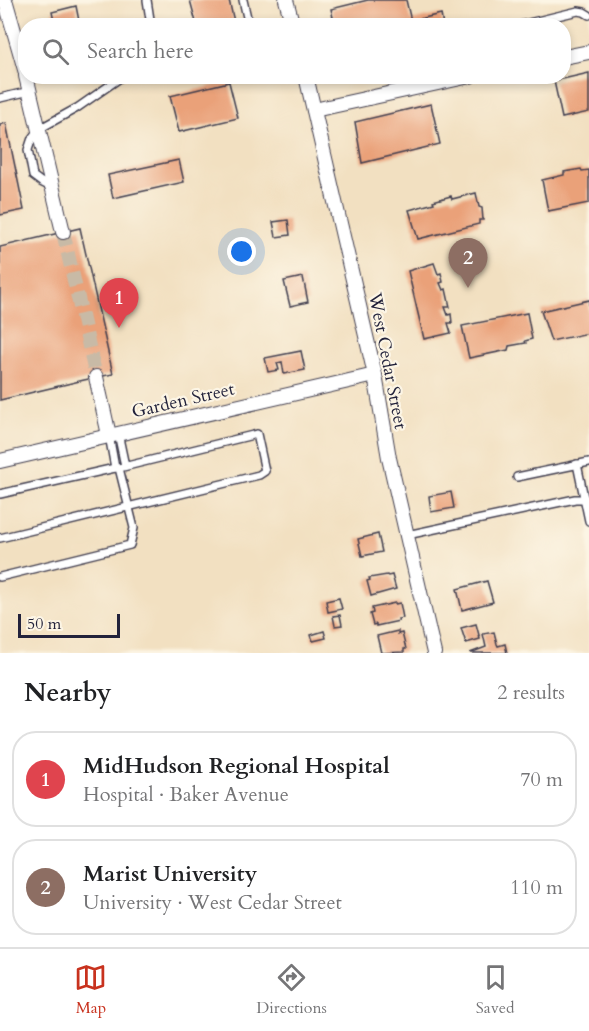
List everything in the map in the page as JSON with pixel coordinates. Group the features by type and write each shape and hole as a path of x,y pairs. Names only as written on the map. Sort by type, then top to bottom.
{"street":[{"path":"3,0 6,3 18,46"},
{"path":"286,0 291,18"},
{"path":"571,56 589,52"},
{"path":"29,84 63,232"},
{"name":"West Cedar Street","path":"308,84 375,375 389,458 434,653"},
{"path":"314,110 433,84"},
{"name":"Garden Street","path":"0,460 375,375"},
{"path":"96,377 113,434"}],"lane":[{"path":"147,0 149,18"},
{"path":"243,0 247,18"},
{"path":"551,18 578,12 589,15"},
{"path":"39,129 77,108 112,84"},
{"path":"0,98 31,91"},
{"path":"0,577 130,544 134,528 113,434"},
{"path":"0,494 257,434 266,471 259,475 0,538"},
{"path":"517,477 589,462"},
{"path":"577,465 587,499 589,521"},
{"path":"407,535 575,499 587,499"}],"building":[{"path":"190,0 229,0 233,18 195,18"},
{"path":"368,0 406,0 410,18 333,18 331,9"},
{"path":"76,6 78,18 53,18 52,12"},
{"path":"441,14 442,18 424,18"},
{"path":"589,73 589,112 562,118 555,84 571,84 571,77"},
{"path":"230,84 238,118 179,132 170,96"},
{"path":"431,104 440,144 362,163 355,122"},
{"path":"6,123 24,210 0,215 0,125"},
{"path":"179,160 184,182 113,198 108,175"},
{"path":"581,169 582,171 589,170 589,203 548,211 542,180"},
{"path":"476,193 479,207 482,208 483,220 479,220 479,224 418,239 409,210 451,196 452,199"},
{"path":"288,220 290,235 276,237 273,222"},
{"path":"80,228 113,374 0,400 0,247"},
{"path":"434,263 438,274 441,273 443,282 440,283 443,290 446,289 450,307 445,307 448,315 451,314 452,323 448,323 451,333 424,339 408,271"},
{"path":"303,277 308,302 290,306 284,281"},
{"path":"589,300 589,333 551,341 541,311"},
{"path":"527,313 532,339 525,341 526,343 509,346 508,350 469,358 462,326"},
{"path":"301,351 305,370 284,374 282,362 277,363 279,370 268,372 265,358"},
{"path":"451,492 454,508 431,512 429,496"},
{"path":"378,534 382,552 362,556 358,539"},
{"path":"392,575 396,589 371,596 367,581 370,580 369,578"},
{"path":"487,581 493,602 462,610 457,589"},
{"path":"339,598 342,609 328,612 326,601"},
{"path":"400,603 403,618 398,619 399,621 373,625 370,614 373,613 372,608"},
{"path":"340,615 342,625 335,626 333,616"},
{"path":"476,624 480,639 466,643 461,628"},
{"path":"324,631 326,638 313,641 311,635"},
{"path":"398,631 398,634 402,633 406,649 404,652 381,653 377,636"},
{"path":"494,632 498,646 505,644 507,653 470,653 486,647 483,634"}],"tunnel":[{"path":"63,232 96,377"}],"place":[{"name":"Marist University","path":"468,288"},
{"name":"MidHudson Regional Hospital","path":"119,328"}]}
